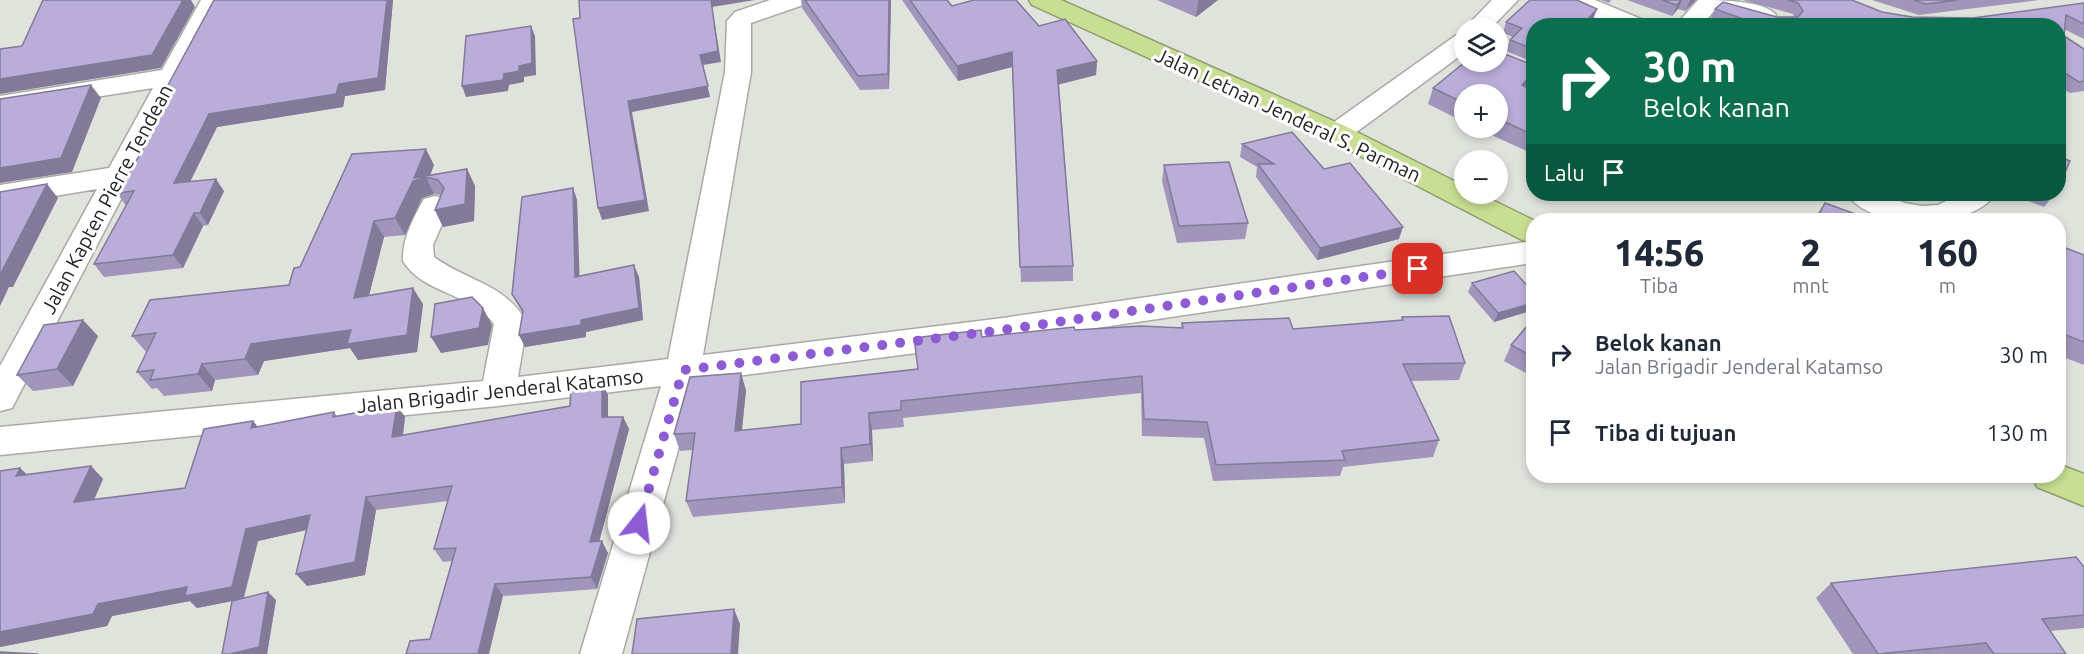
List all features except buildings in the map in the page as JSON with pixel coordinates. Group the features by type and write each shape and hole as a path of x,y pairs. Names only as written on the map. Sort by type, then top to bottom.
{"highway":[{"name":"Jalan Letnan Jenderal S. Parman","path":"1041,0 1337,133 1526,229"},
{"path":"2066,483 2084,491"}],"street":[{"path":"601,654 683,370 738,72 737,26 742,18 794,0"},
{"path":"1488,18 1506,0"},
{"path":"1574,0 1618,18"},
{"path":"1695,18 1707,5 1715,3 1726,3 1774,18"},
{"name":"Jalan Kapten Pierre Tendean","path":"0,398 117,176 211,5"},
{"path":"1337,133 1454,48"},
{"path":"0,104 171,77"},
{"path":"0,195 117,176"},
{"path":"1875,201 1905,213"},
{"path":"1945,213 1968,201"},
{"path":"435,206 418,245 418,261 439,275 463,284 502,308 511,323 498,393"},
{"name":"Jalan Brigadir Jenderal Katamso","path":"0,441 498,393 1003,330 1526,253"}],"route":[{"path":"639,523 683,370 1003,330 1418,269"}]}
